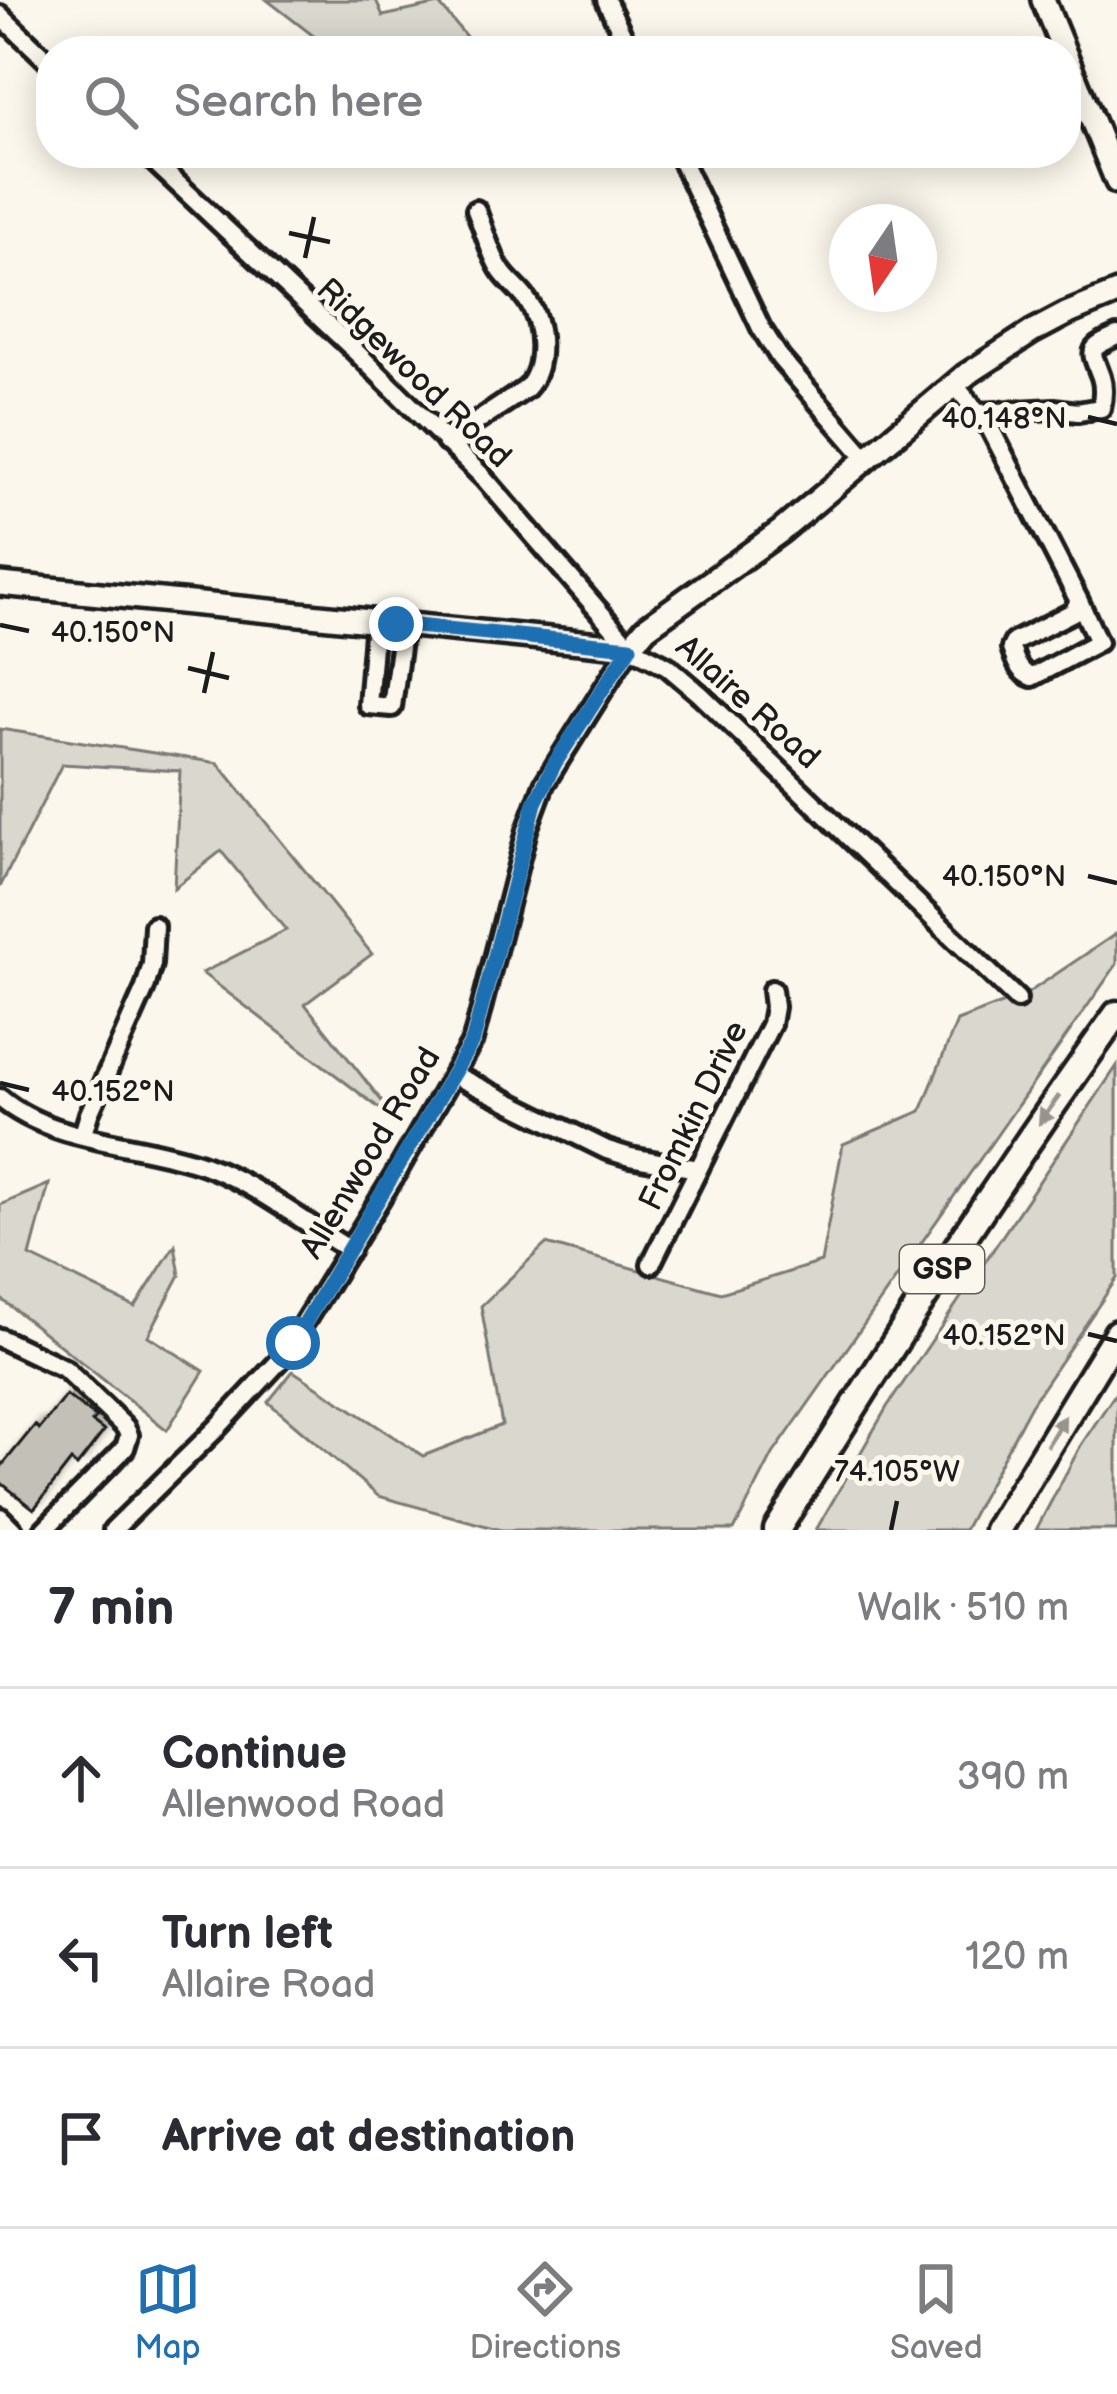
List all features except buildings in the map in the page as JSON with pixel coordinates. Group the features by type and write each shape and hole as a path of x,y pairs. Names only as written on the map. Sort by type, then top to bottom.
{"highway":[{"name":"GSP","path":"777,1530 988,1197 1117,1014"},
{"path":"997,1530 1117,1333"}],"main road":[{"path":"1043,0 1058,36"},
{"path":"1081,93 1117,182"},
{"name":"Allenwood Road","path":"630,647 646,628 781,531 954,384 1032,332 1117,293"},
{"name":"Allaire Road","path":"0,584 630,647"}],"street":[{"path":"606,0 623,36"},
{"path":"0,15 36,50"},
{"name":"Ridgewood Road","path":"161,168 484,478 630,647"},
{"path":"685,168 761,328 780,358 866,459"},
{"path":"446,442 536,380 538,323 531,304 500,271 476,210"},
{"path":"978,412 1095,411 1104,404 1110,375 1094,365 1093,356 1098,345 1117,337"},
{"path":"954,384 990,428 1007,458 1079,601 1098,642 1032,677 1025,675 1016,663 1013,642 1073,611 1079,601"},
{"path":"375,622 368,705 392,707 403,625"},
{"name":"Allaire Road","path":"630,647 667,666 700,694 1017,999"},
{"name":"Allenwood Road","path":"113,1530 283,1357 454,1075 480,1020 535,803 555,763 630,647"},
{"path":"82,1135 145,988 154,926"},
{"name":"Fromkin Drive","path":"651,1264 771,1024 772,990"},
{"path":"454,1075 607,1150 698,1168"},
{"path":"0,1098 34,1119 226,1174 350,1250"},
{"path":"0,1338 65,1369 129,1435 124,1448 44,1530"},
{"path":"0,1517 13,1530"}],"shaded area":[{"path":"267,0 376,0 383,16 439,4 466,36 314,36"},
{"path":"0,729 218,763 372,954 305,1004 400,1124 202,973 286,930 221,851 174,888 180,771 62,764 0,887"},
{"path":"1117,933 1117,964 773,1454 734,1530 501,1530 378,1496 268,1402 293,1371 423,1456 502,1425 481,1306 546,1244 721,1293 821,1262 843,1144 921,1111 957,1021 1025,995"},
{"path":"1117,1066 1117,1278 1031,1405 964,1530 816,1530 887,1407"},
{"path":"49,1184 30,1256 135,1307 175,1245 180,1275 148,1336 204,1371 167,1430 0,1298 0,1205"},
{"path":"1117,1391 1117,1530 1036,1530 1081,1445"}],"route":[{"path":"293,1343 473,1040 535,803 555,763 630,647 396,624"}]}
